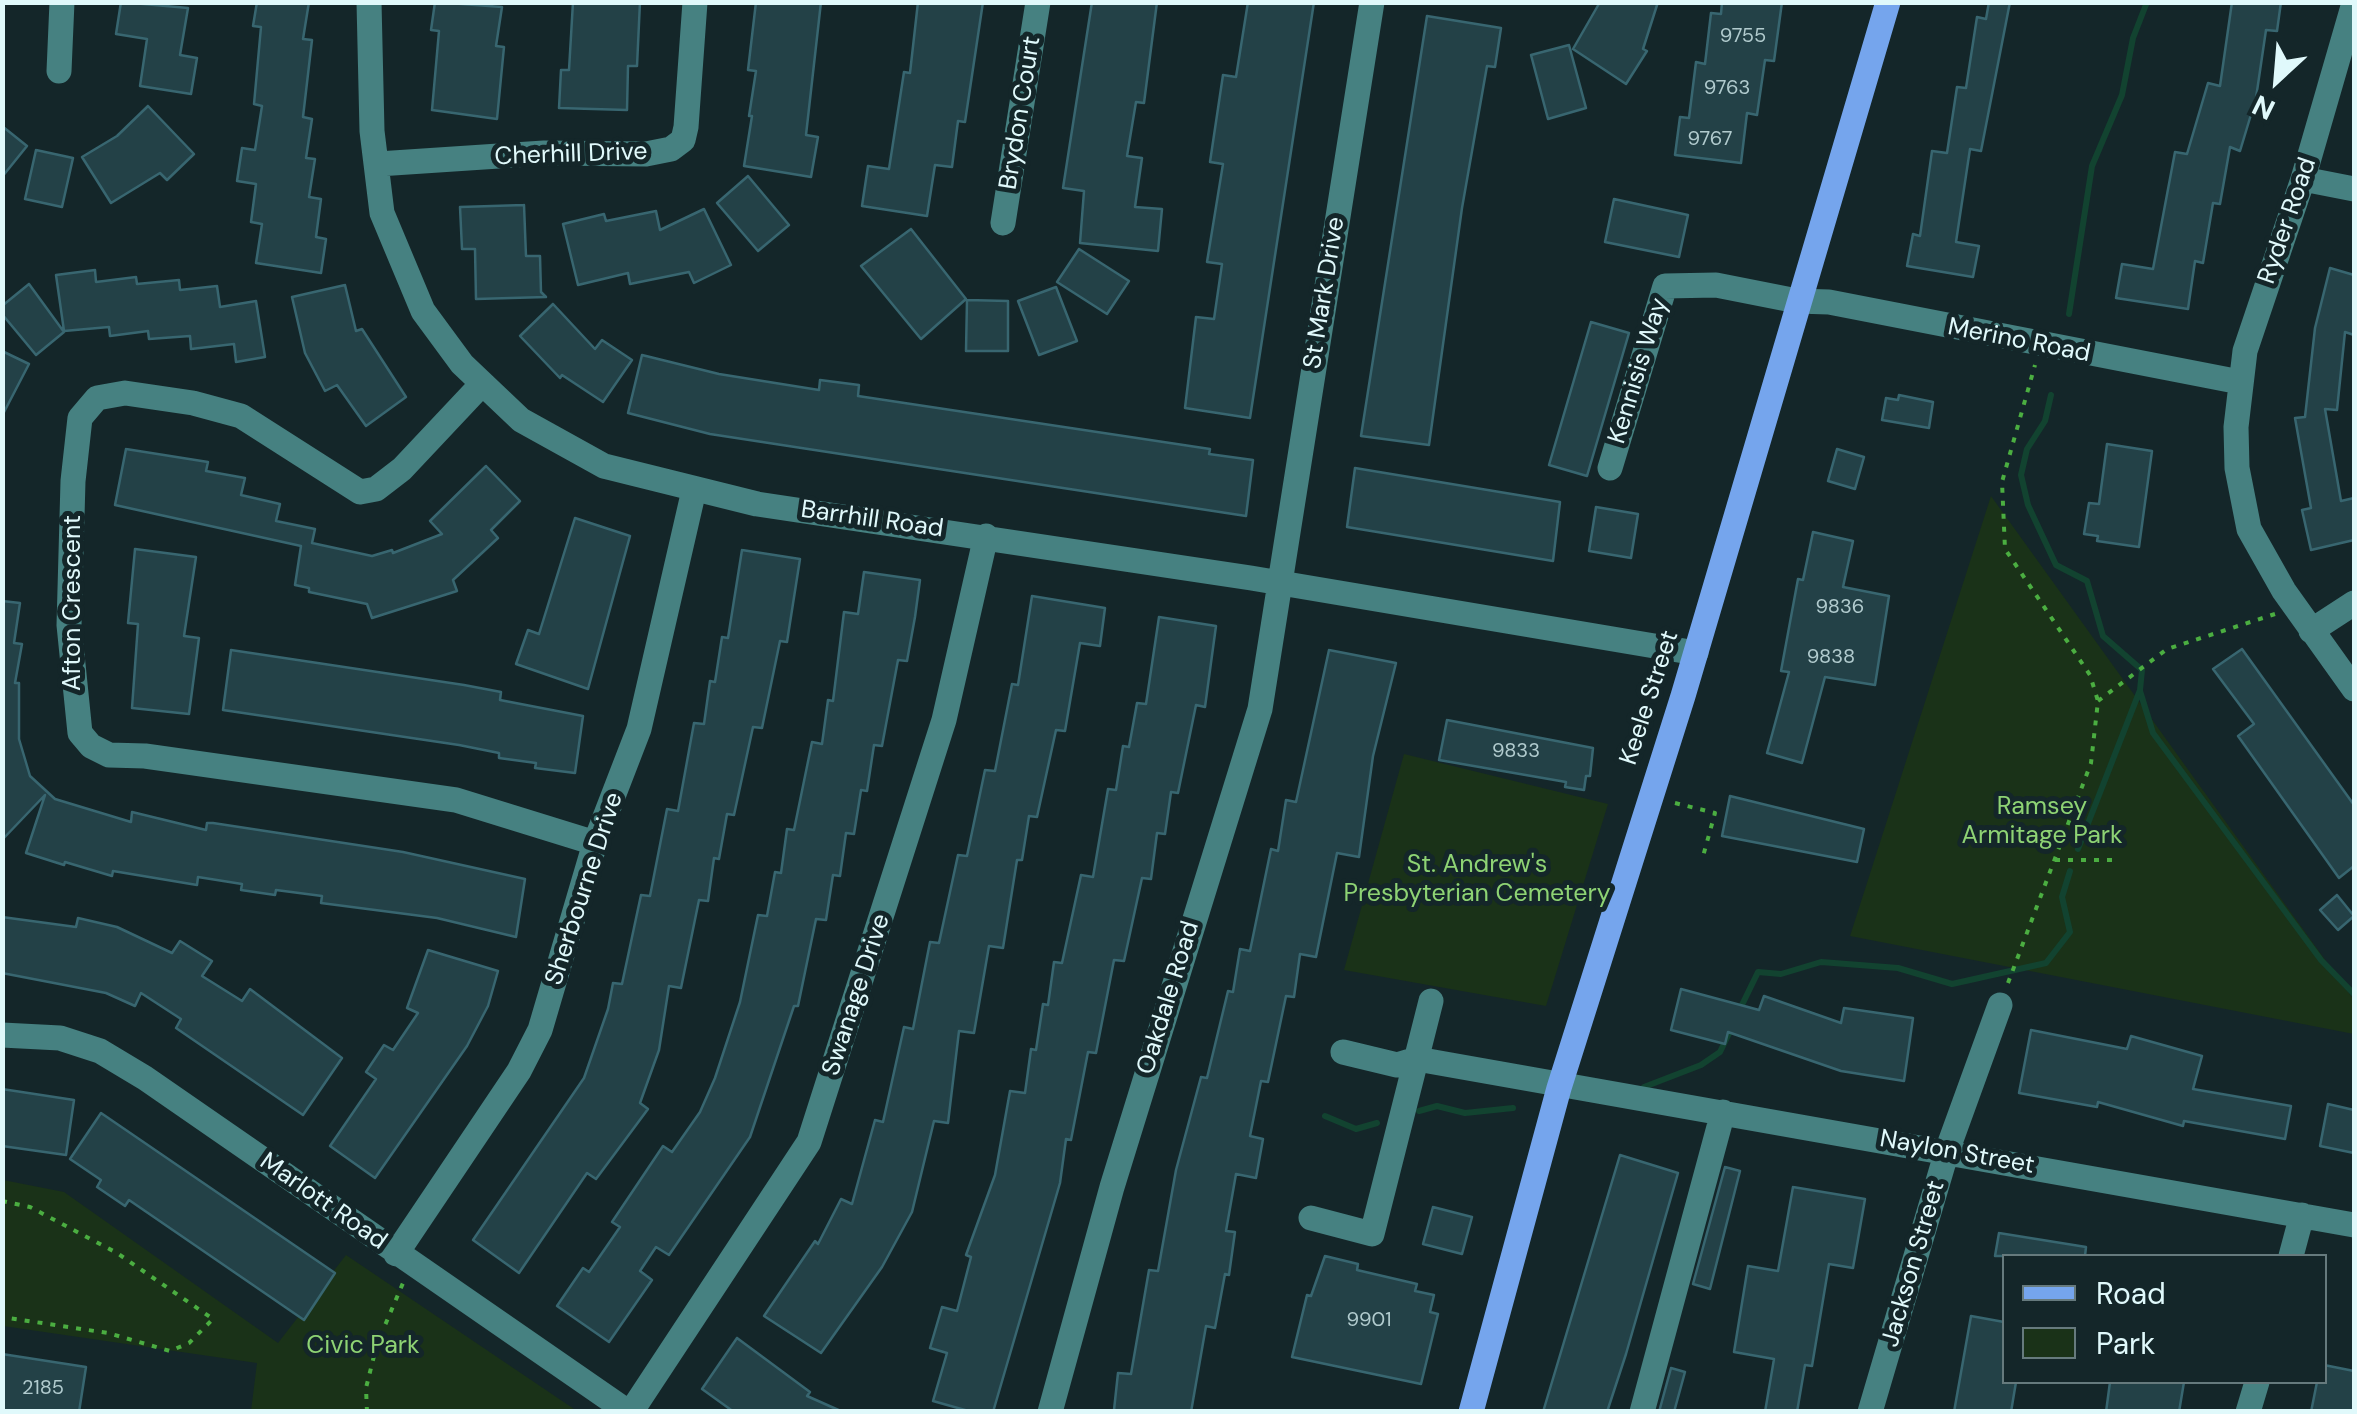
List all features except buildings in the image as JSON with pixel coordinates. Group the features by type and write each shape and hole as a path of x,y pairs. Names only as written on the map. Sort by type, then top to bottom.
{"main road":[{"name":"Keele Street","path":"1471,1412 1559,1088 1696,653 1888,2"}],"street":[{"path":"59,71 62,2"},
{"name":"Barrhill Road","path":"368,2 372,132 382,214 423,312 481,385 522,420 604,466 757,504 1277,582 1696,653"},
{"name":"Cherhill Drive","path":"378,164 544,153 646,154 671,148 683,140 688,117 696,2"},
{"name":"Brydon Court","path":"1003,223 1038,2"},
{"name":"St Mark Drive","path":"1277,582 1372,2"},
{"name":"Ryder Road","path":"2354,3 2304,180 2256,316 2240,382 2237,468 2250,529 2296,609 2354,688"},
{"path":"2304,180 2354,189"},
{"name":"Kennisis Way","path":"1610,468 1665,286 1716,285 1798,301"},
{"name":"Merino Road","path":"1798,301 1829,302 2240,382"},
{"name":"Afton Crescent","path":"481,385 402,469 376,489 360,492 242,416 193,403 125,394 97,398 80,418 73,481 69,625 80,733 91,746 109,755 145,756 456,800 595,842"},
{"name":"Sherbourne Drive","path":"406,1260 540,1030 595,842 639,729 694,490"},
{"name":"Swanage Drive","path":"629,1412 809,1142 949,703 986,536"},
{"name":"Oakdale Road","path":"1050,1412 1112,1186 1260,709 1277,582"},
{"path":"2312,630 2354,603"},
{"path":"1311,1218 1372,1234 1431,1001"},
{"name":"Jackson Street","path":"1870,1412 1947,1151 2000,1005"},
{"name":"Marlott Road","path":"2,1035 60,1038 100,1051 173,1096 629,1412"},
{"name":"Naylon Street","path":"1343,1052 1397,1065 1416,1059 1559,1088 1723,1112 2354,1224"},
{"path":"1642,1412 1723,1112"},
{"path":"2292,1254 2302,1215"},
{"path":"2248,1412 2255,1384"}],"path":[{"path":"2000,1005 2092,763 2098,701 2090,675 2006,549 2002,482 2041,346"},
{"path":"2098,701 2166,648 2296,609"},
{"path":"1675,803 1715,812 1702,860"},
{"path":"2054,860 2119,860"},
{"path":"2,1200 30,1206 117,1252 213,1319 189,1344 170,1351 108,1334 2,1317"},
{"path":"368,1412 366,1388 406,1260"}],"green space":[{"name":"Ramsey Armitage Park","path":"1991,496 2354,1000 2354,1034 1850,936"},
{"name":"St. Andrew's Presbyterian Cemetery","path":"1404,754 1608,804 1546,1006 1344,970"},
{"name":"Civic Park","path":"3,1180 64,1192 278,1343 346,1255 577,1411 251,1411 257,1363 3,1326"}],"waterway":[{"path":"2069,314 2092,166 2122,95 2133,38 2147,2"},
{"path":"2051,395 2045,421 2027,449 2021,475 2028,505 2056,565 2087,581 2103,636 2142,670 2140,690 2078,849"},
{"path":"2140,691 2153,733 2321,960 2354,994"},
{"path":"1740,1009 1758,972 1781,974 1821,962 1898,968 1952,984 2046,963 2070,932 2062,897 2070,871"},
{"path":"1644,1087 1701,1065 1720,1052 1733,1025"},
{"path":"1419,1111 1437,1106 1465,1113 1513,1108"},
{"path":"1325,1116 1356,1129 1377,1123"}]}
